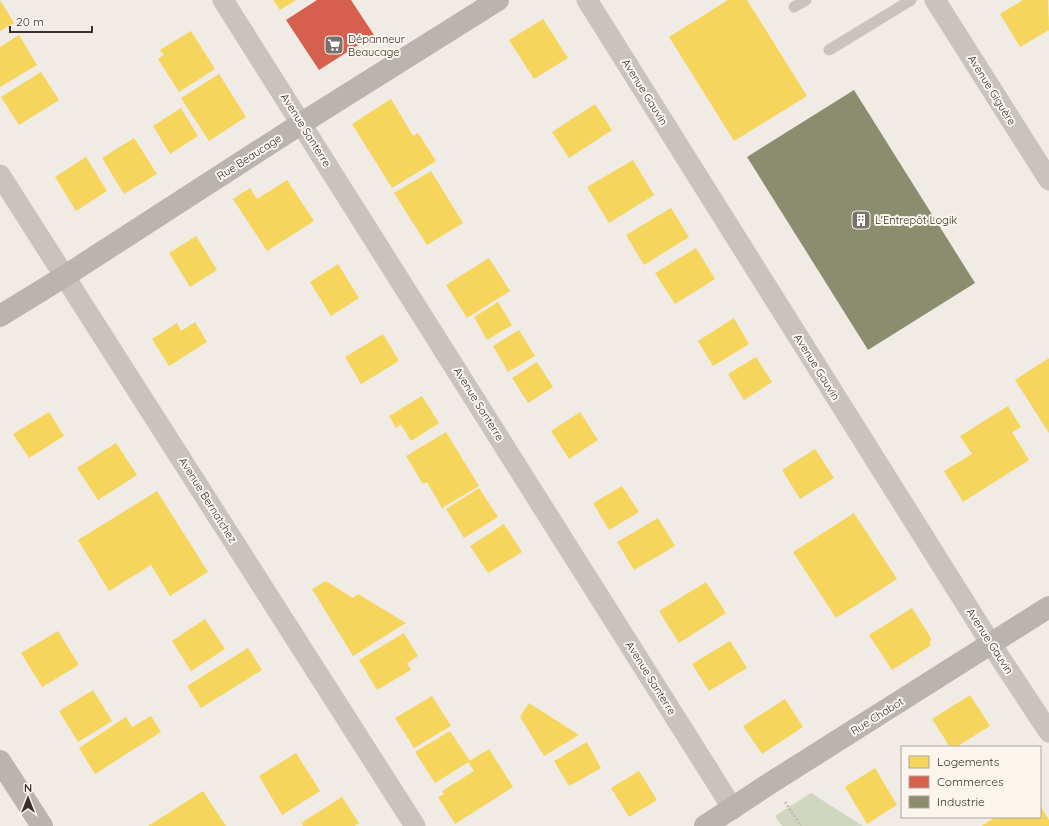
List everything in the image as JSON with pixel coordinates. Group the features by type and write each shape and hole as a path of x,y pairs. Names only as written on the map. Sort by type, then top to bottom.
{"street":[{"name":"Avenue Santerre","path":"223,0 302,123 733,809"},
{"name":"Rue Beaucage","path":"0,316 498,0"},
{"name":"Avenue Gauvin","path":"587,0 991,644 1049,732"},
{"name":"Avenue Giguère","path":"935,0 1049,180"},
{"name":"Avenue Bernatchez","path":"0,175 415,826"},
{"name":"Rue Chabot","path":"705,826 1049,607"},
{"path":"0,761 42,826"}],"lane":[{"path":"794,7 806,0"},
{"path":"829,50 911,0"}],"green space":[{"path":"811,793 863,826 782,826 775,816"}],"building: Logements":[{"path":"0,0 14,23 0,31"},
{"path":"273,0 296,0 280,10"},
{"path":"728,0 747,0 807,96 734,141 669,37"},
{"path":"1023,0 1048,0 1049,30 1020,47 1000,14"},
{"path":"543,19 568,58 534,79 509,40"},
{"path":"191,31 215,69 179,92 158,59 164,55 160,50"},
{"path":"19,35 37,65 0,87 0,47"},
{"path":"41,72 59,100 19,125 1,97"},
{"path":"219,74 246,117 209,141 181,98"},
{"path":"391,99 413,136 418,133 436,161 392,188 352,124"},
{"path":"595,104 612,130 569,158 552,132"},
{"path":"181,108 198,136 170,154 153,126"},
{"path":"134,138 157,174 124,194 102,158"},
{"path":"86,157 107,191 76,211 55,177"},
{"path":"633,160 654,195 609,223 587,187"},
{"path":"431,171 463,223 427,245 394,193"},
{"path":"287,180 314,221 267,251 233,199 250,188 257,199"},
{"path":"671,208 689,237 644,265 626,235"},
{"path":"196,236 217,270 190,287 169,253"},
{"path":"696,248 715,279 675,304 655,273"},
{"path":"489,258 510,291 467,318 446,285"},
{"path":"338,264 359,298 331,316 310,282"},
{"path":"498,302 512,325 487,340 474,317"},
{"path":"734,318 749,344 713,366 698,341"},
{"path":"195,322 207,342 169,366 152,339 177,323 181,331"},
{"path":"519,330 535,356 508,372 493,346"},
{"path":"383,334 399,361 361,384 345,357"},
{"path":"756,357 772,382 744,400 728,374"},
{"path":"1049,358 1049,433 1015,380"},
{"path":"537,362 553,387 528,403 512,378"},
{"path":"422,396 439,423 411,441 401,425 396,428 389,416"},
{"path":"1008,406 1021,427 1012,432 1029,460 963,502 944,471 972,454 960,436"},
{"path":"49,412 64,436 29,458 13,434"},
{"path":"580,412 598,440 569,459 551,431"},
{"path":"446,432 479,486 442,508 427,482 423,484 406,456"},
{"path":"116,443 137,475 98,500 77,468"},
{"path":"815,449 834,478 800,499 782,470"},
{"path":"622,486 639,512 609,530 593,503"},
{"path":"479,488 498,517 464,538 446,509"},
{"path":"157,491 208,572 170,596 151,565 109,591 78,540"},
{"path":"854,513 897,579 836,618 793,552"},
{"path":"658,518 675,546 634,570 617,542"},
{"path":"504,524 522,552 488,573 470,546"},
{"path":"326,581 353,598 358,594 406,623 353,656 312,589"},
{"path":"706,582 726,613 679,643 659,611"},
{"path":"912,608 931,638 930,646 892,670 869,635"},
{"path":"205,619 225,649 191,671 172,641"},
{"path":"58,631 79,665 42,687 21,653"},
{"path":"404,633 418,656 407,663 411,670 377,690 359,660"},
{"path":"730,641 747,668 709,691 692,664"},
{"path":"248,648 262,670 201,708 187,686"},
{"path":"93,690 112,721 78,742 59,711"},
{"path":"970,695 990,726 958,746 949,746 932,719"},
{"path":"432,696 451,726 414,748 395,718"},
{"path":"785,699 803,727 762,754 743,726"},
{"path":"529,703 579,735 544,756 520,717"},
{"path":"151,716 161,732 95,774 79,748 126,717 132,727"},
{"path":"450,731 470,761 435,783 415,752"},
{"path":"587,742 601,768 569,786 554,761"},
{"path":"489,749 513,787 455,824 438,797 444,794 442,791 474,771 468,762"},
{"path":"296,753 320,791 282,815 259,776"},
{"path":"875,768 897,805 867,824 845,787"},
{"path":"639,771 657,800 629,817 611,788"},
{"path":"203,791 226,826 148,826"},
{"path":"342,797 359,823 354,826 303,826 301,823"},
{"path":"1041,807 1049,820 1049,826 981,826 994,818 1041,818"}],"building: Commerces":[{"path":"317,0 351,0 374,35 319,70 286,20"}],"building: Industrie":[{"name":"L'Entrepôt Logik","path":"854,90 975,283 868,350 747,157"}],"place":[{"name":"Dépanneur Beaucage","path":"334,45"},
{"name":"L'Entrepôt Logik","path":"861,220"}]}
